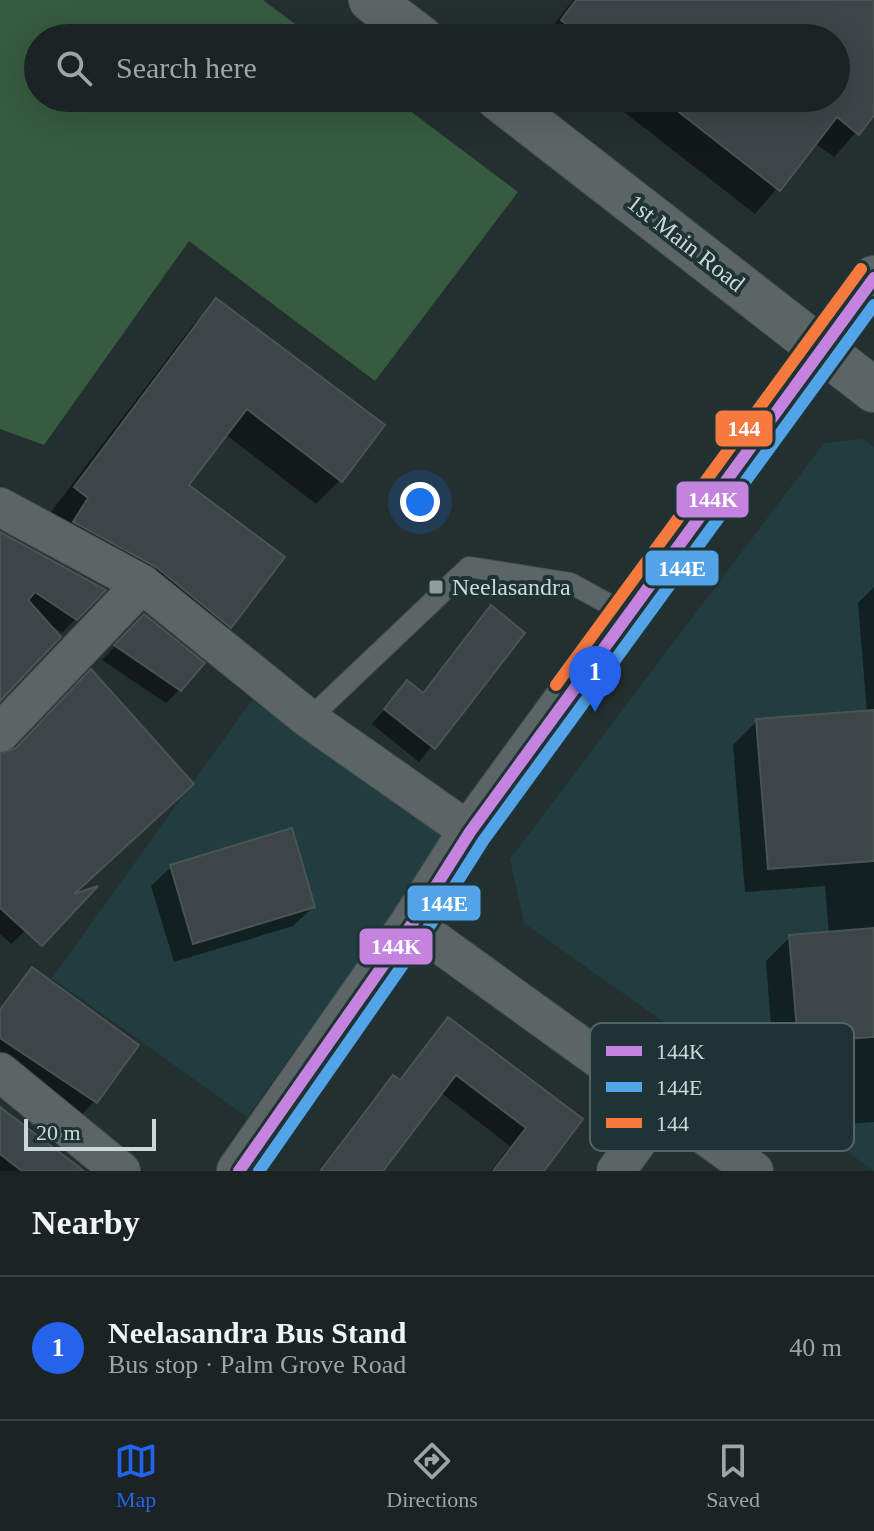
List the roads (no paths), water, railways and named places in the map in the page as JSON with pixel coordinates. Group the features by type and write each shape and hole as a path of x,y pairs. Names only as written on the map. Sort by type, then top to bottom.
{"street":[{"path":"371,0 403,24"},
{"name":"1st Main Road","path":"516,112 874,390"},
{"path":"239,1171 412,924 470,832 874,278"},
{"path":"0,507 142,584 309,719 470,832"},
{"path":"0,733 142,584"},
{"path":"412,924 590,1053"},
{"path":"0,1072 121,1171"},
{"path":"616,1171 630,1151"},
{"path":"726,1151 754,1171"}],"lane":[{"path":"309,719 469,567 570,583 627,614"}],"place":[{"name":"Neelasandra","path":"436,587"},
{"name":"Neelasandra Bus Stand","path":"595,712"}]}
